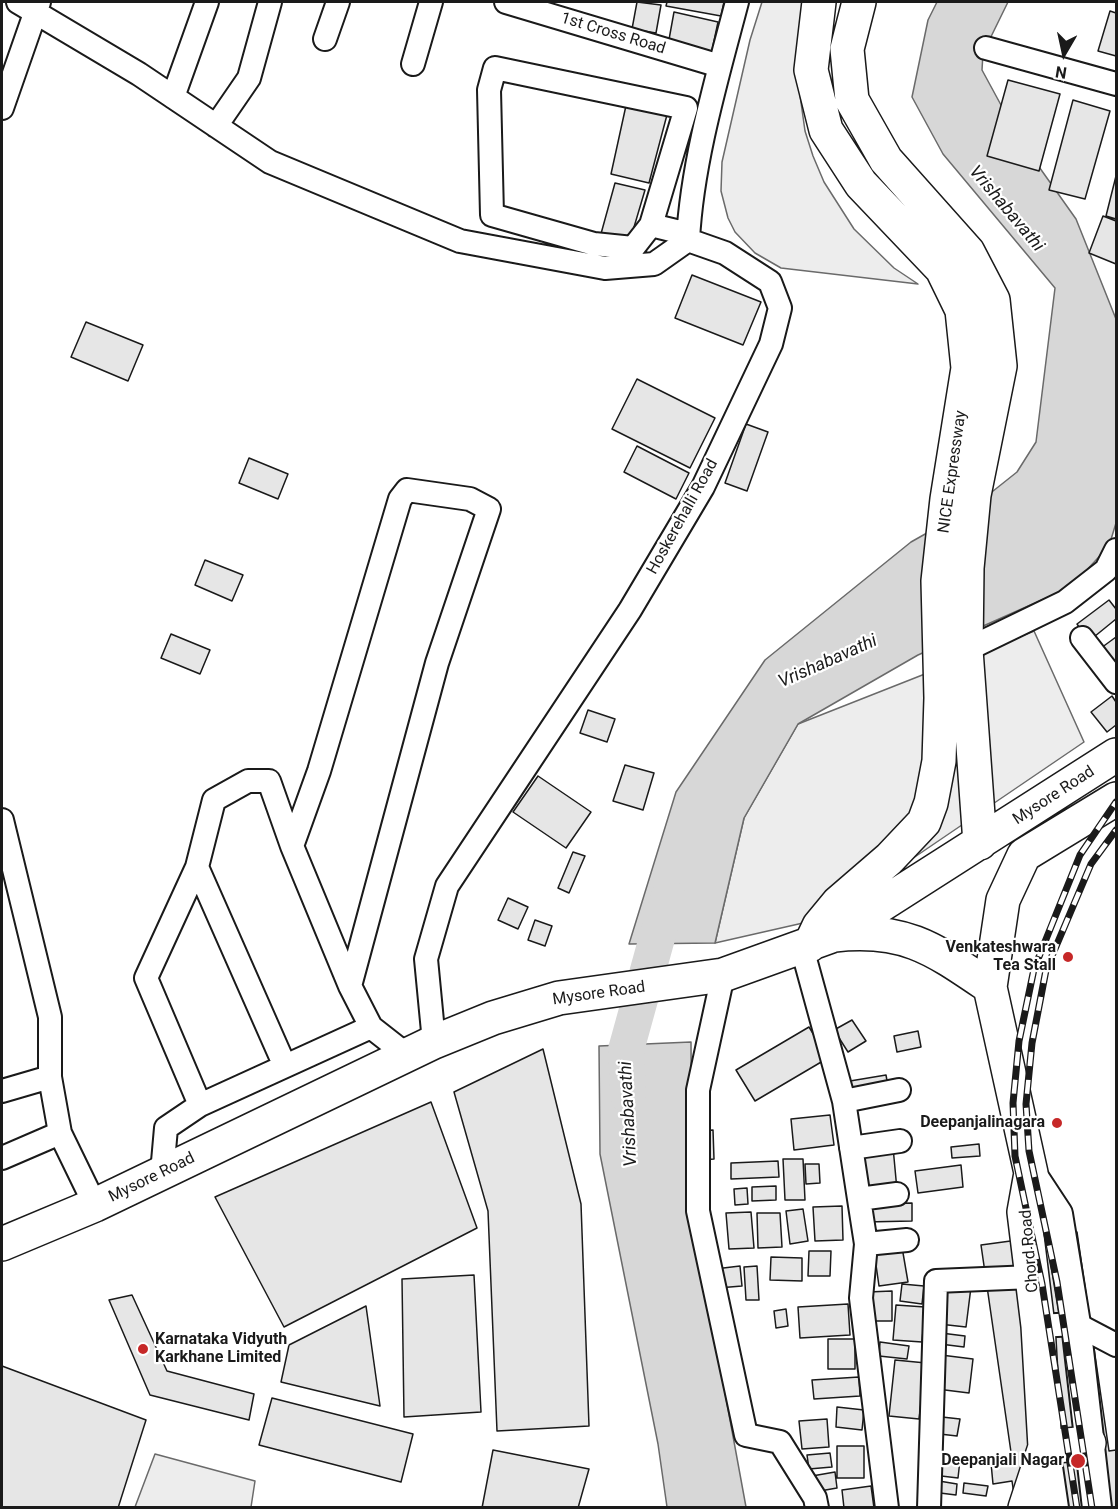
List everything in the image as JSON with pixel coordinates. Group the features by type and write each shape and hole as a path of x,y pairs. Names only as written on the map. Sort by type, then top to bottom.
{"highway":[{"name":"NICE Expressway","path":"815,943 819,926 838,903 889,859 924,822 936,782 941,698 957,643 967,568 961,497 969,368 962,310 942,269 861,184 826,130 812,69 819,2"},
{"name":"NICE Expressway","path":"859,2 847,49 852,100 886,160 968,252 993,300 1000,366 961,497"},
{"name":"NICE Expressway","path":"957,643 980,843"},
{"name":"Mysore Road","path":"2,1244 95,1205 421,1049 494,1018 567,997 688,982 723,975 815,943 980,843 1116,755"},
{"name":"Mysore Road","path":"990,987 1003,900 1024,855 1116,799"},
{"path":"815,943 866,932 903,937 936,951 990,987"},
{"name":"Chord Road","path":"990,987 1031,1173 1024,1212 1038,1326 1046,1447"},
{"path":"1025,1508 1046,1447 1089,1443"}],"main road":[{"path":"1031,1173 1058,1214 1076,1324 1097,1508"},
{"path":"1046,1447 1053,1508"}],"street":[{"path":"173,97 207,2"},
{"path":"216,126 249,78 270,2"},
{"path":"325,39 338,2"},
{"path":"413,63 431,2"},
{"name":"1st Cross Road","path":"506,2 720,66"},
{"path":"2,108 10,60 31,5 270,162 460,241 605,268 654,264 688,237 691,206 720,66 738,2"},
{"path":"986,48 1116,84"},
{"path":"495,68 686,108 651,225 633,248 594,244 492,215 489,90 495,68"},
{"name":"Hoskerehalli Road","path":"421,1049 426,959 447,886 636,600 703,487 771,344 780,308 770,282 725,253 688,237 651,225"},
{"path":"292,846 319,771 400,499 407,490 470,499 489,509 437,663 350,987"},
{"path":"957,643 1065,603 1106,570 1116,550"},
{"path":"1082,638 1116,682"},
{"path":"200,1105 146,978 197,867 214,800 248,781 269,781 292,846 350,987 371,1027 421,1049"},
{"path":"2,820 50,1017 50,1077 60,1132 95,1205"},
{"path":"197,867 284,1064"},
{"path":"815,943 844,1101 866,1244 861,1298 887,1508"},
{"path":"723,975 698,1090 698,1211 746,1435 780,1442 815,1498 817,1508"},
{"path":"162,1173 166,1128 200,1105 284,1064 371,1027"},
{"path":"2,1091 50,1077"},
{"path":"844,1101 899,1090"},
{"path":"2,1158 60,1132"},
{"path":"851,1148 900,1141"},
{"path":"859,1199 897,1194"},
{"path":"866,1244 907,1240"},
{"path":"929,1508 936,1281 983,1277 1032,1277"},
{"path":"1038,1326 1076,1324 1116,1345"}],"shaded area":[{"path":"762,2 807,2 798,81 805,131 813,156 824,182 854,229 894,268 918,284 781,268 755,253 735,232 728,218 721,191 722,162 750,40"},
{"path":"1034,631 1084,742 825,918 715,943 744,818 798,724"},
{"path":"155,1454 255,1481 251,1507 135,1507"}],"water":[{"path":"937,2 1008,2 983,53 982,70 1020,140 1076,219 1116,319 1116,523 1109,546 1071,587 918,655 798,724 744,818 715,943 629,944 676,792 765,660 911,542 973,507 1017,472 1036,442 1055,288 943,154 912,97 928,20"},
{"path":"691,1042 692,1213 746,1507 667,1507 658,1444 600,1154 599,1046"}],"building":[{"path":"637,2 661,5 656,33 632,29"},
{"path":"667,2 724,2 721,16 666,6"},
{"path":"1110,11 1116,13 1116,56 1098,51"},
{"path":"674,12 718,22 711,55 668,45"},
{"path":"1008,80 1060,94 1039,171 987,156"},
{"path":"1073,100 1110,111 1085,199 1049,190"},
{"path":"627,101 668,111 649,183 611,174"},
{"path":"1116,176 1116,219 1106,216"},
{"path":"615,183 645,190 629,244 599,241"},
{"path":"1103,216 1116,221 1116,264 1089,253"},
{"path":"692,275 761,302 743,345 675,318"},
{"path":"86,322 143,345 128,381 71,357"},
{"path":"637,379 715,418 690,468 612,429"},
{"path":"746,424 768,432 747,491 725,483"},
{"path":"637,446 689,473 676,499 624,472"},
{"path":"249,458 288,474 278,499 239,483"},
{"path":"205,560 243,575 232,601 195,585"},
{"path":"1109,600 1116,609 1116,619 1089,641 1077,624"},
{"path":"171,634 210,650 200,674 161,658"},
{"path":"1116,637 1116,670 1101,648"},
{"path":"1112,696 1116,702 1116,725 1107,732 1091,712"},
{"path":"588,710 615,719 607,742 580,733"},
{"path":"625,765 654,773 643,810 613,801"},
{"path":"538,776 591,812 566,848 513,812"},
{"path":"573,852 585,856 569,893 558,888"},
{"path":"508,898 528,907 518,929 498,920"},
{"path":"535,920 552,926 545,946 528,940"},
{"path":"852,1020 866,1041 848,1052 834,1030"},
{"path":"809,1027 828,1058 755,1101 736,1070"},
{"path":"918,1031 921,1047 897,1052 894,1036"},
{"path":"543,1049 581,1204 589,1426 497,1431 488,1211 454,1092"},
{"path":"886,1075 889,1092 853,1097 850,1081"},
{"path":"431,1102 477,1228 284,1327 215,1197"},
{"path":"830,1115 834,1145 794,1150 791,1119"},
{"path":"713,1130 714,1159 702,1160 700,1131"},
{"path":"979,1144 980,1156 952,1158 951,1147"},
{"path":"893,1147 897,1190 861,1193 857,1151"},
{"path":"783,1159 803,1159 805,1200 785,1200"},
{"path":"778,1161 779,1177 731,1179 731,1163"},
{"path":"805,1164 819,1164 820,1183 806,1184"},
{"path":"961,1165 963,1187 918,1193 915,1171"},
{"path":"776,1186 776,1200 752,1201 752,1187"},
{"path":"747,1188 748,1204 735,1205 734,1189"},
{"path":"912,1203 912,1221 865,1222 865,1204"},
{"path":"842,1206 843,1240 815,1241 813,1207"},
{"path":"803,1209 808,1241 790,1244 786,1211"},
{"path":"751,1212 754,1248 729,1249 726,1213"},
{"path":"757,1213 780,1213 782,1247 758,1248"},
{"path":"1077,1232 1109,1451 1116,1450 1116,1508 1016,1508 1012,1481 993,1484 991,1463 1012,1459 981,1245"},
{"path":"902,1247 908,1282 879,1286 874,1251"},
{"path":"809,1251 831,1251 830,1276 808,1276"},
{"path":"771,1257 802,1258 802,1281 770,1280"},
{"path":"740,1266 742,1286 718,1288 715,1269"},
{"path":"757,1266 759,1300 746,1300 744,1267"},
{"path":"474,1275 481,1412 404,1417 402,1279"},
{"path":"944,1283 971,1287 966,1327 939,1324"},
{"path":"902,1284 924,1286 922,1304 900,1301"},
{"path":"892,1291 892,1321 868,1321 868,1292"},
{"name":"Karnataka Vidyuth Karkhane Limited","path":"132,1295 167,1371 254,1394 249,1420 150,1395 109,1300"},
{"path":"848,1304 850,1335 800,1338 798,1307"},
{"path":"896,1305 925,1307 922,1342 893,1340"},
{"path":"366,1306 380,1406 281,1382 289,1345"},
{"path":"786,1309 788,1326 776,1328 774,1311"},
{"path":"941,1333 965,1336 964,1347 940,1344"},
{"path":"828,1339 855,1339 855,1369 828,1369"},
{"path":"880,1342 909,1346 907,1359 879,1356"},
{"path":"941,1355 973,1359 969,1393 937,1389"},
{"path":"895,1360 926,1363 919,1419 889,1416"},
{"path":"2,1366 146,1420 118,1508 2,1508"},
{"path":"859,1377 860,1396 814,1399 812,1380"},
{"path":"272,1398 413,1434 401,1482 259,1445"},
{"path":"837,1407 864,1410 862,1430 836,1427"},
{"path":"933,1416 960,1419 957,1436 931,1433"},
{"path":"827,1419 829,1447 802,1449 799,1421"},
{"path":"837,1446 864,1446 864,1478 837,1478"},
{"path":"493,1450 589,1469 578,1508 482,1508"},
{"path":"830,1453 832,1467 809,1469 807,1455"},
{"path":"935,1457 960,1460 958,1478 933,1475"},
{"path":"835,1472 837,1488 814,1492 812,1476"},
{"path":"933,1480 957,1484 956,1495 932,1492"},
{"path":"964,1483 988,1486 986,1496 963,1493"},
{"path":"871,1486 874,1508 844,1508 842,1490"}],"waterway":[{"name":"Vrishabavathi","path":"628,1095 626,1050 668,898"}],"railway":[{"path":"1077,1508 1042,1284 1015,1156 1013,1103 1019,1041 1034,969 1080,855 1116,802"},
{"path":"1092,1508 1057,1282 1029,1151 1026,1104 1032,1043 1046,970 1091,864 1116,830"}],"place":[{"name":"Venkateshwara Tea Stall","path":"1068,957"},
{"name":"Deepanjalinagara","path":"1057,1123"},
{"name":"Karnataka Vidyuth Karkhane Limited","path":"143,1349"},
{"name":"Deepanjali Nagar","path":"1078,1461"}]}
